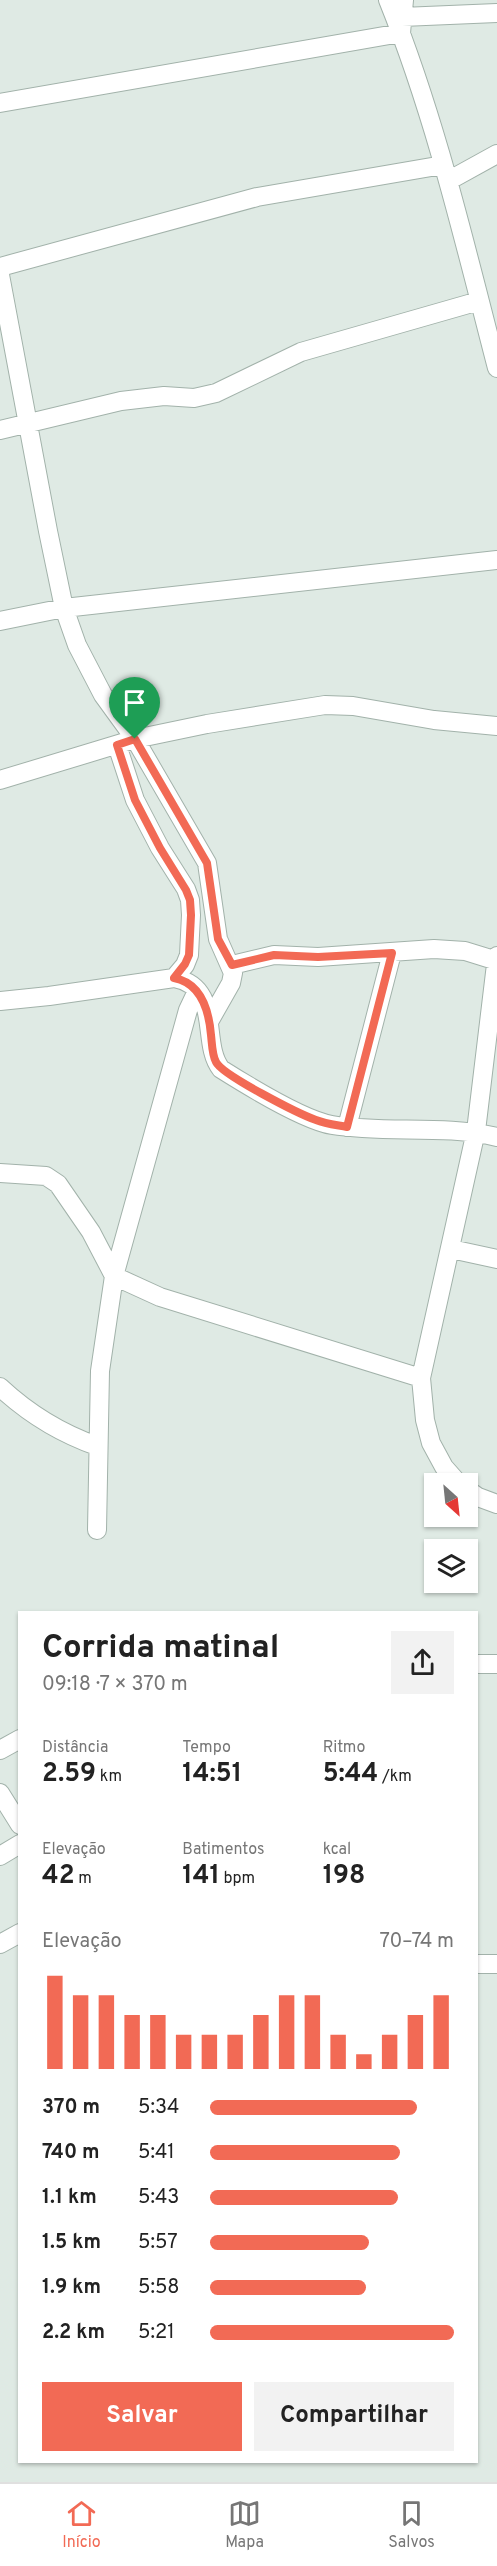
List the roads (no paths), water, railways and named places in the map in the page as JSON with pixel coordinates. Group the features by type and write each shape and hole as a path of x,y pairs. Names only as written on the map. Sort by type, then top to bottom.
{"street":[{"path":"388,0 402,17 497,369"},
{"path":"0,103 402,17 497,14"},
{"path":"0,267 257,197 445,173 497,154"},
{"path":"0,274 64,608 77,645 126,742 207,863 218,939 232,965 233,972 231,983 210,1020"},
{"path":"0,430 121,401 164,396 194,398 216,393 301,352 480,301"},
{"path":"0,621 64,608 497,560"},
{"path":"0,780 126,742 207,724 325,705 353,706 434,720 497,726"},
{"path":"126,742 135,800 190,900 189,955 174,978"},
{"path":"232,965 274,955 318,957 434,949 465,951 497,959 476,1131 421,1378 425,1420 431,1443 449,1473"},
{"path":"347,1127 392,953"},
{"path":"0,1001 174,978 184,980 197,991 210,1020 213,1053 215,1062 221,1070 315,1120 347,1127 476,1131 497,1137"},
{"path":"97,1530 97,1446 102,1353 114,1276 188,1010 197,991"},
{"path":"0,1173 46,1176 58,1184 91,1232 114,1276 160,1297 421,1378"},
{"path":"451,1249 497,1259"},
{"path":"0,1387 41,1420 69,1436 97,1446"},
{"path":"478,1497 497,1504"},
{"path":"478,1664 497,1664"},
{"path":"0,1750 18,1740"},
{"path":"0,1793 18,1822"},
{"path":"0,1856 18,1845"},
{"path":"0,1944 18,1934"},
{"path":"478,1964 497,1964"}]}
